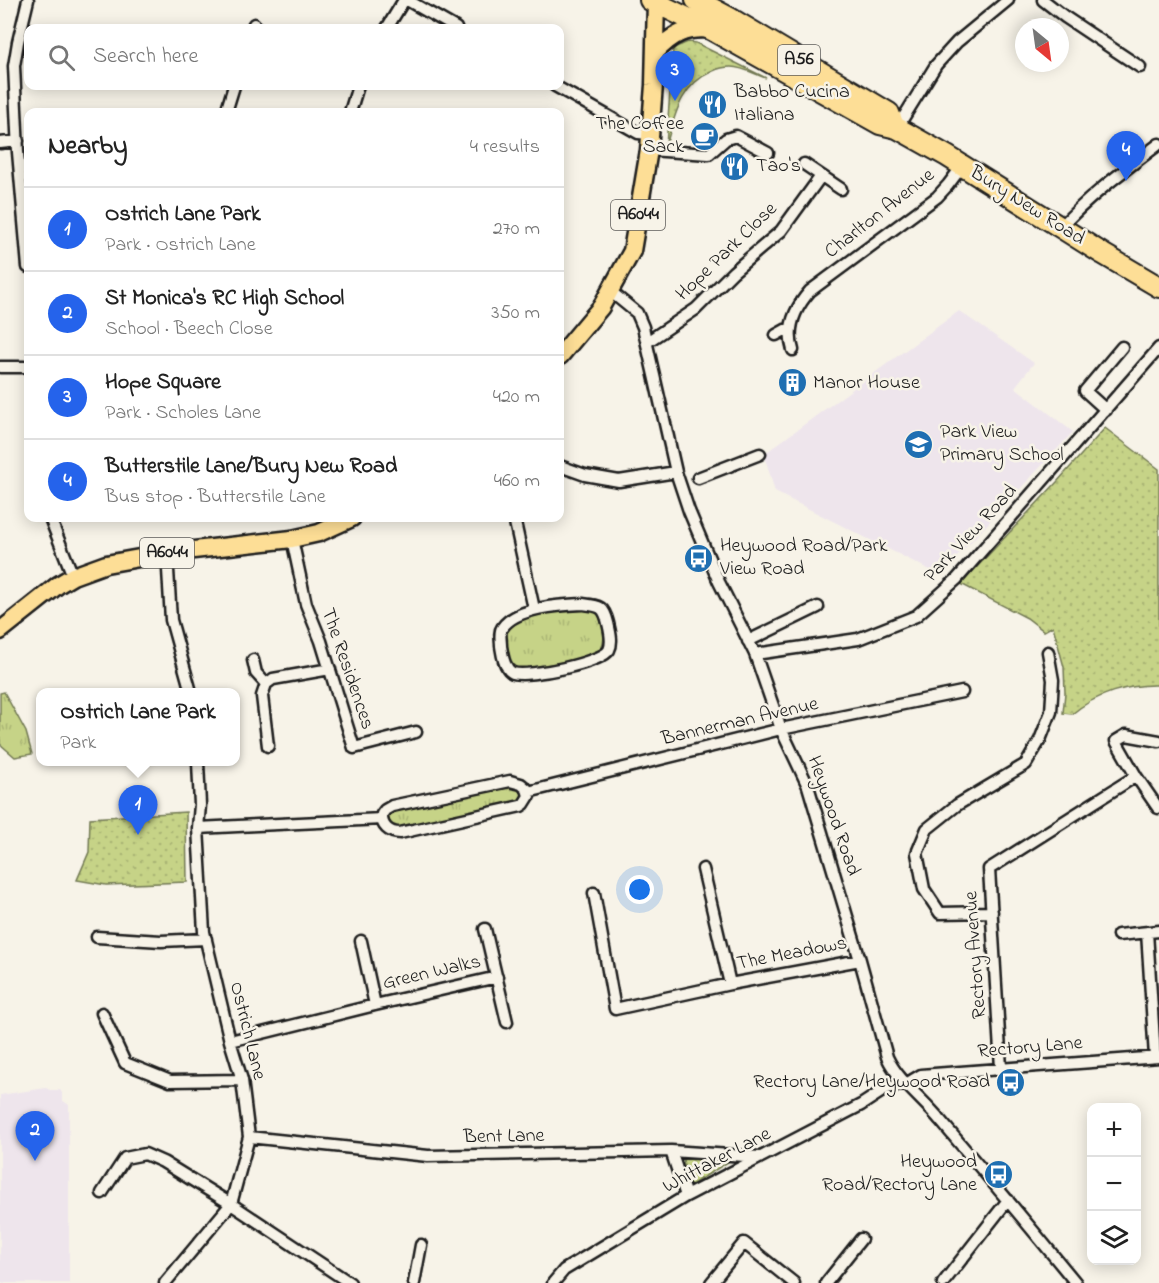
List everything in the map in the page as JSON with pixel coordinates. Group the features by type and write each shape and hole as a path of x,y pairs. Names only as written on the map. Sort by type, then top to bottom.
{"highway":[{"name":"Bury New Road","path":"696,0 889,113 896,127"},
{"name":"Bury New Road","path":"654,1 712,30 880,124 896,127 963,165 1159,287"}],"main road":[{"name":"A6044","path":"564,351 601,307 632,251 650,142 655,53 654,1"},
{"path":"655,53 677,34 696,29 712,30"},
{"name":"A6044","path":"0,631 58,585 73,576 106,564 167,553 292,539 319,533 343,522"}],"street":[{"path":"25,24 28,0"},
{"path":"390,24 406,0 449,24"},
{"path":"896,127 936,65 957,42 1008,0"},
{"path":"1043,0 1140,67"},
{"path":"23,43 14,66 24,217"},
{"path":"227,108 233,90"},
{"path":"351,108 357,90"},
{"path":"562,90 650,142 709,154 726,139 736,136 768,153"},
{"path":"0,143 18,141"},
{"path":"1060,227 1077,209 1159,144"},
{"path":"804,164 841,189"},
{"name":"Charlton Avenue","path":"793,350 790,339 791,329 800,302 816,287 937,197 963,165"},
{"name":"Hope Park Close","path":"647,342 696,309 733,272 781,231 821,176"},
{"path":"808,277 816,287"},
{"name":"Heywood Road","path":"610,291 637,314 643,327 676,472 689,481 689,511 755,654 781,729 808,786 891,1066 929,1107 1076,1283"},
{"path":"776,335 791,329"},
{"path":"1106,410 1085,391 1122,347"},
{"name":"Park View Road","path":"755,654 858,639 916,616 957,579 1159,348"},
{"path":"0,367 24,367"},
{"path":"689,481 760,454"},
{"path":"564,467 585,475 618,481 676,472"},
{"path":"52,522 73,576"},
{"path":"515,522 534,609"},
{"name":"The Residences","path":"292,539 306,604 321,641 354,748 416,732"},
{"path":"167,553 171,620 190,688"},
{"path":"583,604 603,608 611,643 608,652 598,659 545,672 517,674 511,672 505,665 501,645 501,628 514,617 534,609 583,604"},
{"path":"748,641 818,607"},
{"path":"992,912 940,913 924,889 917,853 927,829 957,805 1026,764 1040,740 1051,712 1053,680 1048,652"},
{"path":"253,660 256,673 266,684"},
{"path":"268,746 262,696 266,684 273,679 330,669"},
{"name":"Bannerman Avenue","path":"382,819 387,829 392,832 404,832 520,806 527,800 528,792 781,729 962,692"},
{"path":"1159,741 1126,735 1116,741 1136,776 1159,807"},
{"name":"Ostrich Lane","path":"165,1283 231,1204 249,1137 242,1080 230,1041 204,932 198,828 198,766"},
{"name":"Rectory Avenue","path":"1002,1068 989,868 1136,776"},
{"path":"198,828 382,819 385,810 392,806 510,781 525,786 528,792"},
{"name":"The Meadows","path":"703,869 730,984"},
{"name":"The Meadows","path":"594,893 615,1009 730,984 860,960"},
{"name":"Green Walks","path":"485,929 507,1022"},
{"path":"1118,935 1159,931"},
{"path":"1147,932 1157,1057"},
{"path":"97,937 161,941 206,939"},
{"name":"Green Walks","path":"361,941 375,1005"},
{"name":"Green Walks","path":"230,1041 497,977"},
{"path":"102,1012 125,1063 170,1081 242,1080"},
{"name":"Rectory Lane","path":"906,1084 921,1075 1157,1057"},
{"name":"Whittaker Lane","path":"553,1283 564,1270 686,1196 861,1105 887,1088 906,1084"},
{"name":"Bent Lane","path":"249,1137 428,1156 671,1151 762,1157"},
{"path":"671,1151 686,1196"},
{"path":"102,1194 125,1158 145,1154 163,1162 231,1204 350,1283"},
{"path":"943,1283 1008,1200"},
{"path":"826,1283 861,1239"},
{"path":"711,1283 744,1242 794,1283"},
{"path":"414,1283 421,1245"}],"shaded area":[{"name":"Park View Primary School","path":"959,311 1034,363 1015,387 1073,432 940,575 775,492 764,454"},
{"path":"46,1088 60,1090 62,1100 69,1105 69,1283 0,1283 0,1095"}],"green space":[{"path":"688,42 696,43 766,78 735,67 717,69 702,77 693,84 680,102 666,146 673,50"},
{"path":"1105,428 1159,469 1159,685 1124,688 1091,701 1072,714 1063,713 1064,667 1053,626 1044,631 1027,618 961,584"},
{"path":"594,607 600,616 604,633 604,642 600,650 574,660 517,669 511,667 504,632 509,624 542,612"},
{"path":"4,692 26,732 32,754 15,757 0,744 0,693"},
{"path":"510,787 520,791 523,799 398,828 387,821 392,812"},
{"path":"186,812 187,882 106,885 77,880 89,852 90,818"},
{"path":"682,1155 729,1158 728,1162 688,1187"}],"place":[{"name":"Hope Square","path":"675,101"},
{"name":"Babbo Cucina Italiana","path":"713,104"},
{"name":"The Coffee Sack","path":"705,136"},
{"name":"Tao's","path":"735,166"},
{"name":"Butterstile Lane/Bury New Road","path":"1126,181"},
{"name":"Manor House","path":"792,383"},
{"name":"Park View Primary School","path":"919,444"},
{"name":"Heywood Road/Park View Road","path":"699,558"},
{"name":"Ostrich Lane Park","path":"138,835"},
{"name":"Rectory Lane/Heywood Road","path":"1011,1082"},
{"name":"St Monica's RC High School","path":"35,1161"},
{"name":"Heywood Road/Rectory Lane","path":"998,1174"}]}
